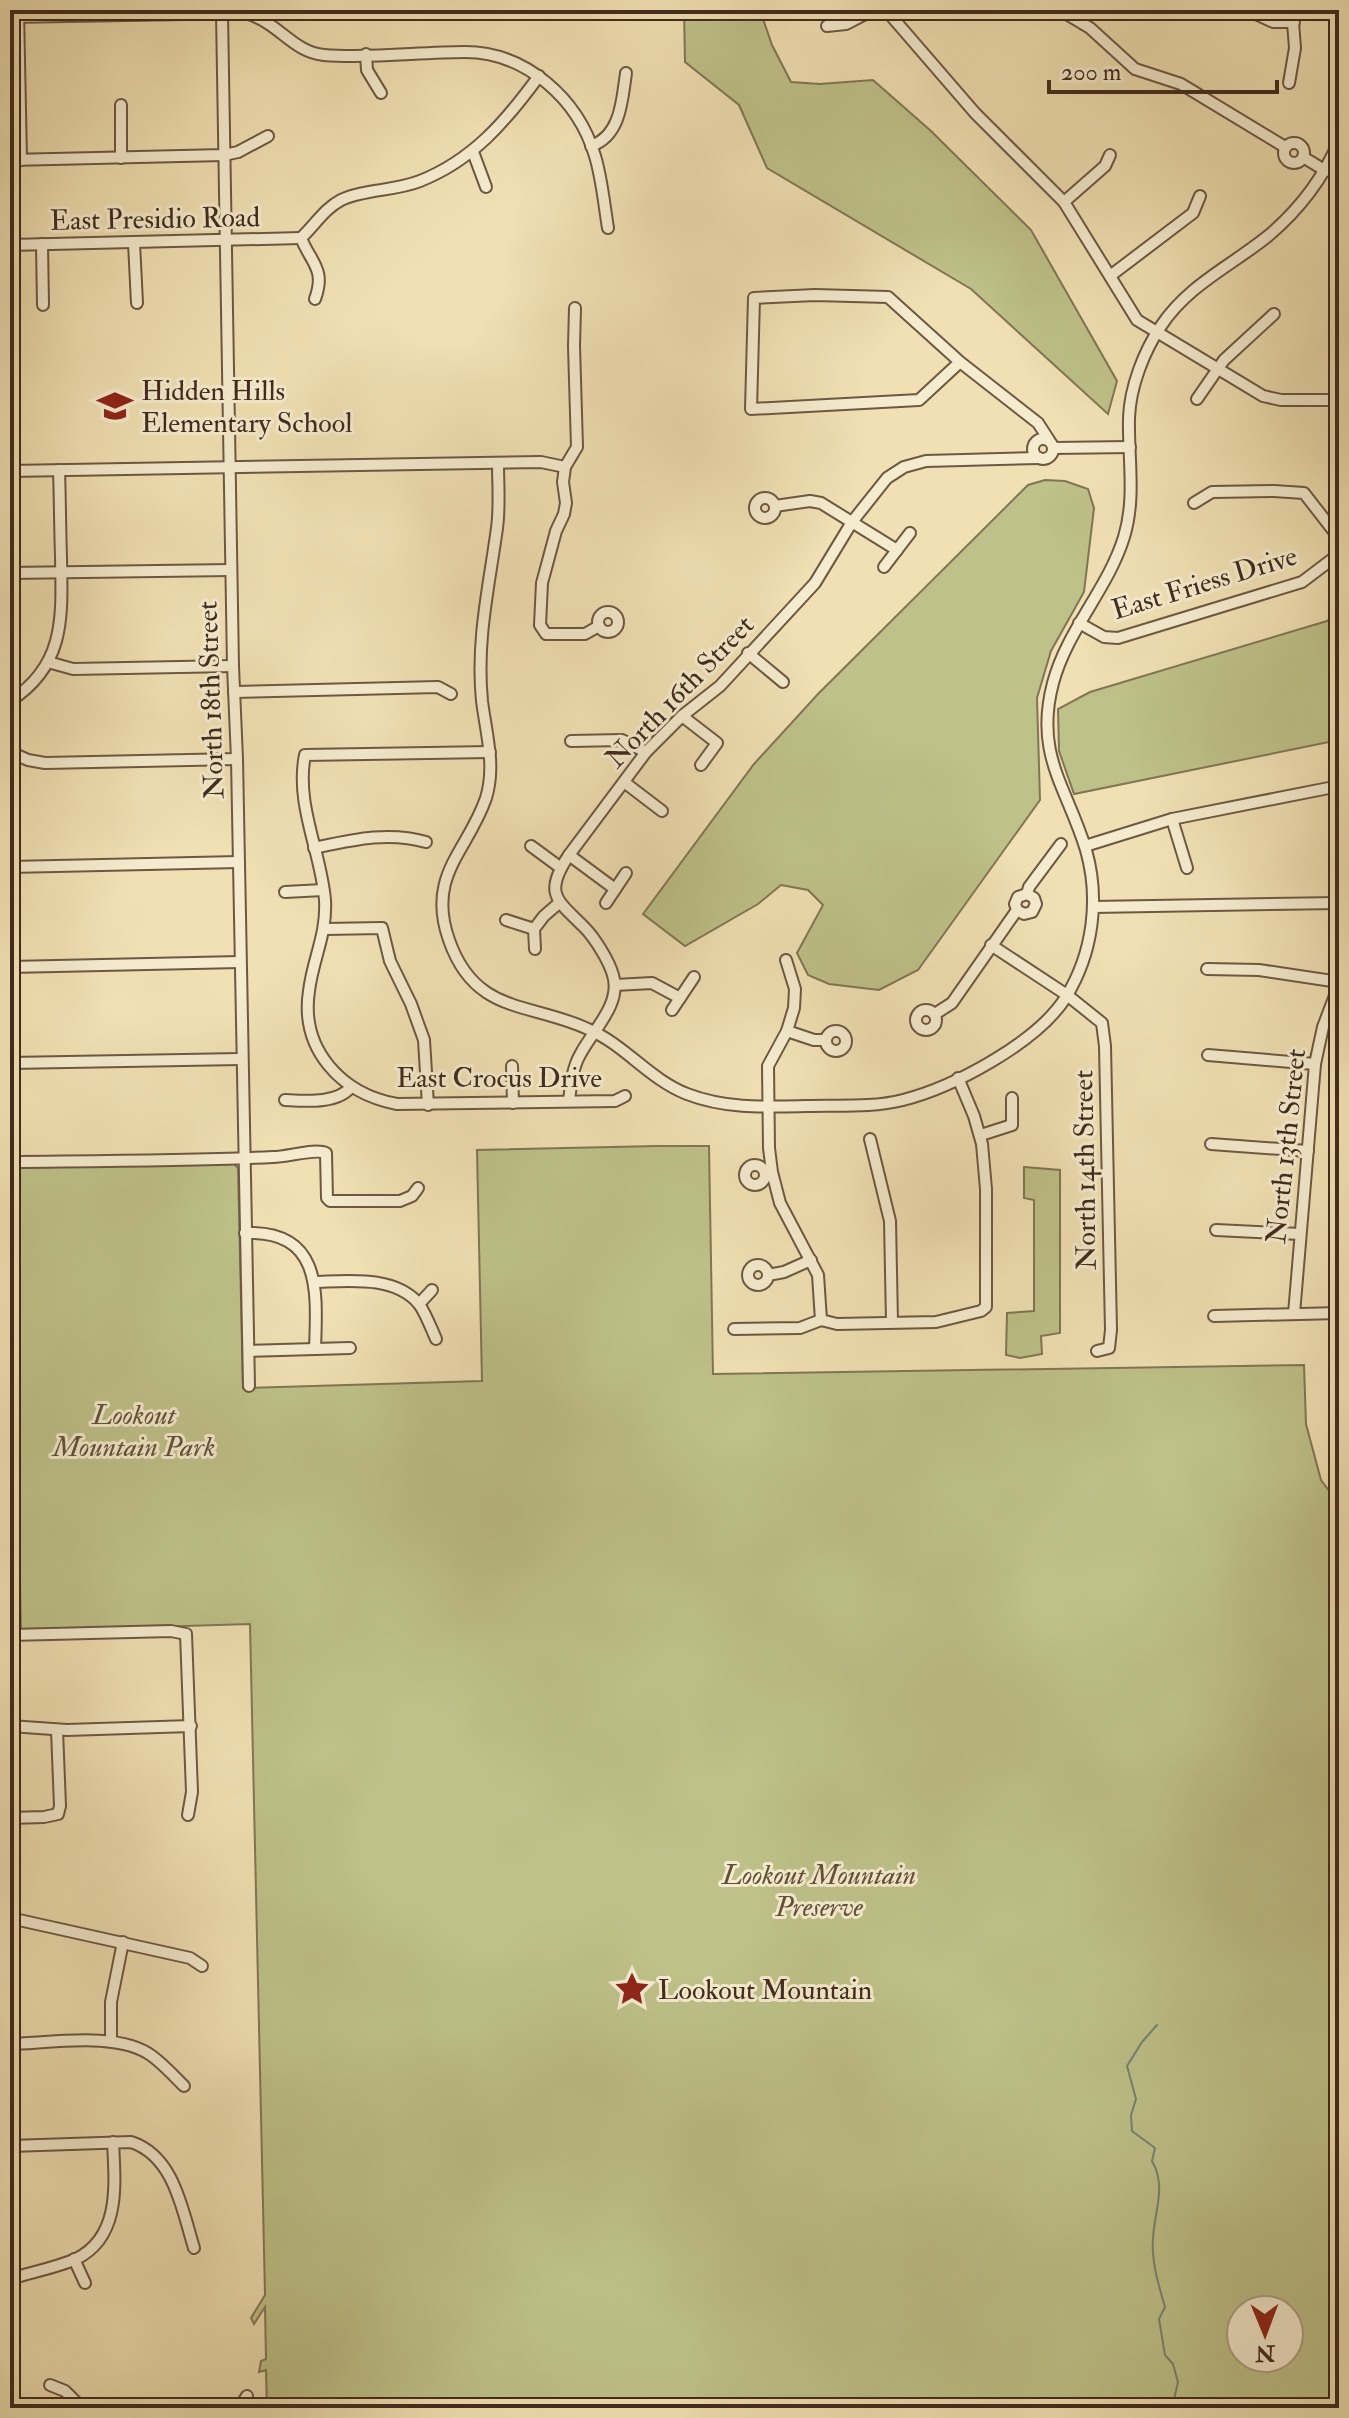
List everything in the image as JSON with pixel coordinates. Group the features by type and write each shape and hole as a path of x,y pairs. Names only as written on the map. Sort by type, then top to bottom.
{"street":[{"path":"827,26 846,24 873,10"},
{"path":"886,10 975,113 1064,202 1131,313 1263,396 1281,400 1339,400 1338,382"},
{"path":"1060,10 1090,28 1135,69 1181,84 1285,147 1284,156 1289,161 1297,162 1303,157 1326,171"},
{"path":"1247,10 1273,22 1294,22"},
{"path":"1289,83 1295,48 1292,10"},
{"name":"North 18th Street","path":"222,13 249,1386"},
{"path":"268,136 238,152 224,155 16,160 15,15 245,13 261,17 297,46 323,55 468,52 487,54 518,64 539,76 570,108 591,146 599,170 608,228"},
{"path":"366,54 367,70 381,93"},
{"path":"591,146 605,139 615,123 620,112 626,73"},
{"path":"315,299 320,286 319,274 301,238 324,212 343,199 416,183 473,152 504,123 539,76"},
{"path":"121,105 121,158"},
{"path":"498,463 499,510 483,607 481,639 481,694 491,772 486,797 451,862 442,902 448,938 458,960 481,989 504,1003 594,1032 608,1039 661,1082 691,1096 719,1104 768,1107 854,1105 902,1100 958,1078 1028,1038 1056,1012 1087,953 1093,907 1091,876 1085,846 1054,774 1047,730 1050,694 1058,663 1112,568 1124,536 1131,497 1129,409 1146,354 1157,332 1179,303 1201,283 1267,237 1311,193 1326,171 1339,141"},
{"path":"473,152 486,187"},
{"path":"1064,202 1105,166 1110,155"},
{"path":"1110,276 1193,213 1200,196"},
{"name":"East Presidio Road","path":"10,245 301,238"},
{"path":"134,243 137,303"},
{"path":"42,244 43,305"},
{"path":"960,362 919,400 751,409 754,298 815,295 888,297 960,362 1038,423 1051,444 1049,457 1034,455 1033,444 1037,437 1034,422"},
{"path":"575,308 577,447 565,467 563,482 566,503 542,583 540,625 542,632 554,634 585,634 599,626"},
{"path":"1197,399 1217,369 1274,314"},
{"path":"1033,444 1039,439 1051,444 1130,447"},
{"name":"North 16th Street","path":"559,903 556,884 561,868 646,752 682,716 720,686 815,583 852,522 887,478 904,467 926,461 1010,458 1026,453 1033,444"},
{"name":"North 16th Street","path":"1010,458 1039,458"},
{"path":"10,471 541,462 565,467"},
{"path":"10,701 33,682 48,662 61,625 59,470"},
{"path":"1194,503 1212,492 1304,493 1339,538"},
{"path":"775,506 810,501 821,503 897,550"},
{"path":"884,567 910,533"},
{"name":"East Friess Drive","path":"1079,623 1104,637 1118,638 1302,582 1339,554"},
{"path":"10,573 231,570"},
{"path":"748,653 783,682"},
{"path":"48,662 73,669 233,666"},
{"path":"234,692 438,687 451,694"},
{"path":"682,716 717,743 701,765"},
{"path":"571,741 622,740 646,752"},
{"path":"10,752 45,763 237,759"},
{"path":"285,1100 335,1098 351,1087 328,1065 314,1039 310,1023 308,993 325,929 323,890 304,798 305,755 490,752"},
{"path":"624,782 662,811"},
{"path":"1085,846 1172,819 1339,786"},
{"path":"1172,819 1187,868"},
{"path":"314,848 361,838 390,836 426,842"},
{"path":"1027,894 1061,844"},
{"path":"531,846 561,868"},
{"path":"569,855 615,889"},
{"path":"10,867 239,862"},
{"path":"606,903 626,873"},
{"path":"285,892 323,890"},
{"path":"935,1014 952,1003 1017,910 1016,900 1027,894 1034,898 1035,908 1026,914 1017,910"},
{"path":"535,949 534,929 559,903 591,936 613,974 615,985 609,1009 574,1068 569,1101"},
{"path":"1093,907 1339,903"},
{"path":"506,920 534,929"},
{"path":"325,929 382,928 390,961 424,1040 428,1105"},
{"path":"991,945 1067,995"},
{"path":"786,960 795,989 794,1008 787,1031 768,1066 769,1172 780,1203 818,1275 821,1320"},
{"path":"10,967 240,962"},
{"path":"1207,969 1259,970 1339,984"},
{"path":"672,1010 694,977"},
{"path":"615,985 652,983 680,998"},
{"name":"North 13th Street","path":"1294,1314 1315,1064 1323,1027 1339,984"},
{"name":"North 14th Street","path":"1067,995 1102,1023 1105,1046 1111,1330 1109,1348 1097,1351"},
{"path":"787,1031 814,1040 825,1040"},
{"path":"1208,1055 1315,1064"},
{"path":"10,1063 241,1059"},
{"path":"512,1066 513,1103"},
{"path":"734,1329 800,1328 821,1320 837,1324 946,1321 986,1307 986,1189 981,1135 958,1078"},
{"name":"East Crocus Drive","path":"351,1087 379,1101 397,1104 615,1101 625,1096"},
{"path":"981,1135 1012,1125 1012,1098"},
{"path":"870,1139 890,1221 892,1322"},
{"path":"1211,1144 1308,1151"},
{"path":"10,1162 244,1158 316,1153 321,1150 326,1153 327,1198 334,1203 400,1201 412,1196 418,1188"},
{"path":"1216,1230 1300,1234"},
{"path":"245,1233 266,1232 283,1237 302,1255 315,1282 315,1349"},
{"path":"768,1275 784,1272 811,1260"},
{"path":"315,1282 373,1282 391,1286 419,1304 436,1339"},
{"path":"419,1304 432,1290"},
{"path":"1214,1316 1339,1313"},
{"path":"249,1351 350,1348"},
{"path":"10,1635 171,1631 186,1634 192,1792 188,1815"},
{"path":"10,1726 57,1730 191,1726"},
{"path":"10,1818 58,1814 57,1730"},
{"path":"10,1918 190,1958 202,1966"},
{"path":"111,2041 111,2002 123,1942"},
{"path":"10,2044 111,2041 139,2048 152,2056 184,2086"},
{"path":"10,2279 74,2259 99,2239 111,2218 113,2142"},
{"path":"10,2146 113,2142 144,2146 163,2163 194,2248"},
{"path":"74,2259 85,2283"},
{"path":"50,2385 65,2391 82,2408"},
{"path":"239,2408 247,2396"}],"green space":[{"path":"684,10 760,10 772,45 791,82 820,84 873,80 931,131 1031,230 1117,381 1108,414 971,289 767,168 739,105 685,62"},
{"path":"1045,480 1065,481 1088,489 1094,508 1084,592 1051,651 1037,698 1040,800 918,970 879,990 829,984 808,975 797,953 823,905 808,890 781,885 758,904 685,946 643,914 754,764 818,694 1028,485"},
{"path":"1339,612 1339,740 1074,794 1059,751 1058,709 1090,692 1327,621"},
{"name":"Lookout Mountain Preserve","path":"657,1146 709,1146 713,1374 1304,1365 1306,1424 1321,1480 1339,1504 1339,2408 267,2408 266,2370 259,2372 261,2361 266,2359 265,2307 254,2324 251,2318 265,2295 250,1624 21,1631 16,1394 10,1394 10,1168 233,1163 238,1168 243,1388 482,1381 477,1150"},
{"path":"1024,1167 1060,1170 1060,1333 1041,1336 1042,1354 1020,1358 1006,1355 1007,1313 1034,1311 1034,1200 1024,1198"}],"waterway":[{"path":"1157,2025 1127,2066 1136,2099 1131,2115 1132,2131 1155,2148 1152,2161 1159,2190 1153,2256 1165,2307 1159,2319 1165,2355 1173,2364 1178,2382 1172,2408"}],"place":[{"name":"Hidden Hills Elementary School","path":"115,406"},
{"name":"Lookout Mountain","path":"632,1989"}],"park label":[{"name":"Lookout Mountain Park","path":"134,1430"}]}
